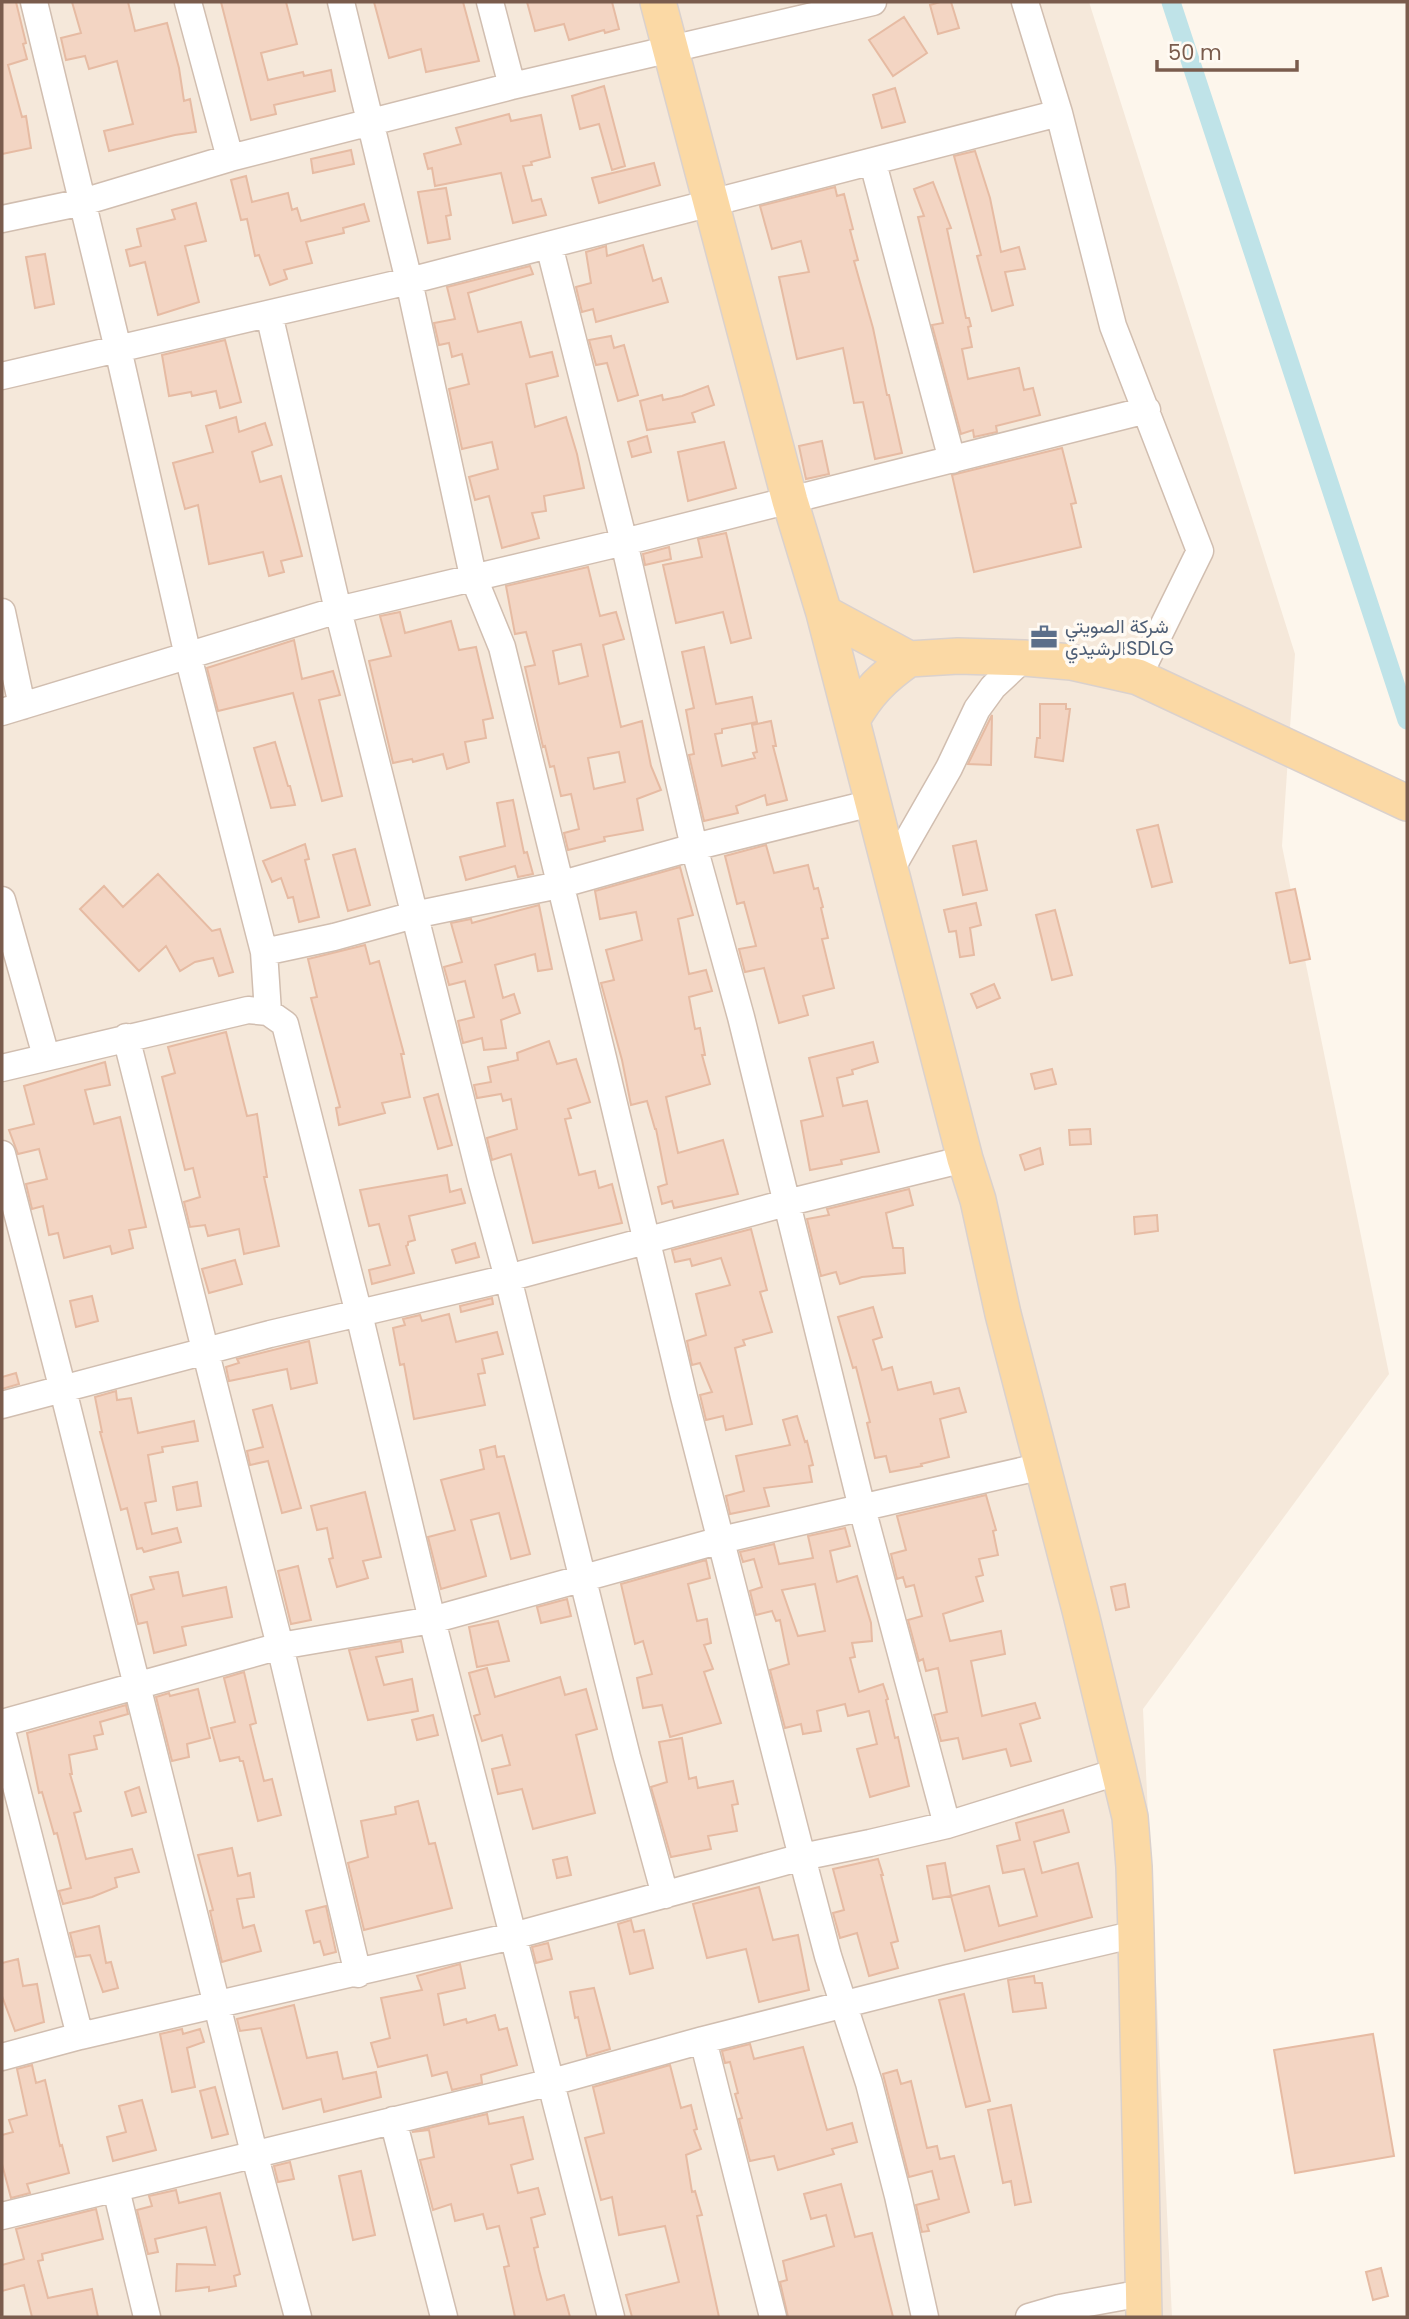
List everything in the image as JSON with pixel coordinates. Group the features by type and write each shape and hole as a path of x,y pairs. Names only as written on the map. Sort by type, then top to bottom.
{"main road":[{"path":"658,2 790,501 824,613 965,1159 978,1200 1003,1314 1120,1771 1129,1817 1134,1867 1144,2305"},
{"path":"824,613 909,659"},
{"path":"852,720 882,678 909,659 958,656 1071,662 1138,677 1402,801"}],"street":[{"path":"34,2 118,349 188,656 264,952 268,1012"},
{"path":"188,2 230,158"},
{"path":"341,2 409,281 473,576 502,648 684,1397 828,1956 845,2005 898,2196 925,2317"},
{"path":"490,2 512,86"},
{"path":"2,219 83,202 230,158 512,86 670,51 833,7 873,2"},
{"path":"1025,2 1059,113 1113,326 1200,551 1138,677"},
{"path":"2,376 409,281 1059,113"},
{"path":"873,163 952,460"},
{"path":"549,245 624,542 694,847 741,1017 863,1508 947,1825"},
{"path":"269,314 338,610 414,915 665,1895"},
{"path":"2,612 12,709 338,610 790,501 1147,410"},
{"path":"890,871 948,768 977,709 993,687 1024,658"},
{"path":"264,952 334,937 414,915 559,885 694,847 872,803"},
{"path":"2,900 46,1056"},
{"path":"2,1068 248,1010 268,1012 285,1024 359,1314 432,1620 611,2317"},
{"path":"126,1037 280,1646 358,1974"},
{"path":"2,1154 254,2153 298,2317"},
{"path":"2,1405 205,1351 508,1278 786,1203 965,1159"},
{"path":"2,1723 280,1646 432,1620 721,1540 1044,1466"},
{"path":"2,1731 80,2036"},
{"path":"2,2057 80,2036 358,1974 513,1936 802,1857 947,1825 1120,1771"},
{"path":"2,2216 552,2082 703,2040 1136,1934"},
{"path":"703,2040 773,2317"},
{"path":"393,2120 444,2317"},
{"path":"116,2189 147,2317"},
{"path":"1029,2317 1060,2308 1144,2305"}],"shaded area":[{"path":"2,2 1089,2 1295,654 1282,846 1389,1374 1143,1709 1172,2317 2,2317"}],"building":[{"path":"2,2 16,2 26,43 23,44 27,59 8,65 22,117 26,116 31,148 2,154"},
{"path":"72,2 128,2 135,31 167,23 179,68 184,101 190,99 196,132 109,151 104,131 133,124 117,61 89,69 85,56 66,60 61,38 81,33"},
{"path":"221,2 286,2 297,44 261,53 268,80 303,72 304,76 331,70 335,91 274,105 276,114 251,120"},
{"path":"374,2 463,2 479,61 426,72 421,49 389,58"},
{"path":"527,2 612,2 619,29 605,33 604,30 569,40 564,24 535,31"},
{"path":"951,2 959,28 938,34 930,5"},
{"path":"904,17 927,53 893,76 869,40"},
{"path":"604,86 625,166 612,170 599,124 580,129 572,96"},
{"path":"895,88 905,122 882,128 873,95"},
{"path":"509,114 511,121 541,115 550,157 523,166 532,201 541,199 546,215 513,223 501,173 435,186 432,168 428,169 424,154 461,144 456,128"},
{"path":"351,150 354,164 313,173 311,159"},
{"path":"975,151 990,198 1001,252 1019,247 1025,269 1005,272 1013,305 992,311 977,256 981,255 954,156"},
{"path":"654,163 660,185 599,203 592,178"},
{"path":"246,176 252,202 288,193 292,210 297,208 301,221 364,204 369,221 343,228 344,233 306,242 312,263 284,270 287,279 270,285 259,255 255,256 247,219 241,220 231,180"},
{"path":"933,182 951,228 947,229 966,318 969,318 971,326 968,327 972,347 962,349 968,379 1019,368 1024,390 1033,388 1040,415 996,426 997,432 974,437 973,430 961,434 932,325 943,323 918,217 924,216 914,189"},
{"path":"835,187 837,196 844,194 853,229 850,230 858,260 854,261 873,328 902,453 875,459 863,402 854,403 843,348 797,359 779,277 809,272 801,241 772,249 760,206"},
{"path":"446,188 451,215 446,216 450,239 428,243 418,192"},
{"path":"196,203 206,241 185,246 199,302 158,315 145,262 130,266 126,250 141,246 137,229 175,219 172,210"},
{"path":"643,245 653,281 661,278 668,302 596,322 593,309 582,312 576,287 591,283 586,252 606,246 607,256"},
{"path":"45,254 54,304 35,308 26,257"},
{"path":"530,266 533,274 468,293 478,332 521,322 530,357 552,352 558,376 526,384 535,427 566,417 584,488 544,496 546,511 532,513 539,538 502,548 489,496 475,500 469,477 498,469 492,442 462,449 449,389 469,384 462,354 452,357 449,343 439,345 434,323 455,319 447,287"},
{"path":"611,336 614,348 624,345 638,395 618,401 607,363 596,365 589,340"},
{"path":"225,340 241,402 220,408 216,391 192,396 191,392 169,396 162,355"},
{"path":"708,386 714,405 692,413 695,422 647,430 640,401 662,395 663,400 682,396"},
{"path":"236,417 239,432 265,423 272,445 252,452 260,482 281,476 302,556 281,561 284,572 269,576 263,552 209,564 198,505 185,509 173,463 213,452 206,426"},
{"path":"647,436 651,452 632,457 628,442"},
{"path":"822,441 829,474 806,479 799,446"},
{"path":"724,442 736,488 688,501 678,452"},
{"path":"1062,448 1076,503 1071,504 1081,547 974,572 952,475"},
{"path":"726,533 751,638 731,643 723,612 676,623 663,565 702,557 698,539"},
{"path":"669,547 671,559 645,565 643,554"},
{"path":"588,567 600,616 616,612 624,639 603,645 621,727 642,721 651,766 661,790 637,799 643,830 604,837 605,841 568,850 564,833 579,829 571,794 561,796 554,766 550,767 545,746 543,747 525,667 535,665 526,632 515,634 506,586","holes":["581,644 588,676 559,684 553,651","619,752 625,782 594,789 588,758"]},
{"path":"400,612 405,633 451,621 459,650 476,647 493,718 483,720 486,738 465,742 469,762 447,769 443,754 413,762 412,759 393,763 369,661 391,656 380,616"},
{"path":"294,640 302,679 333,671 340,695 319,700 342,796 322,801 293,693 218,711 207,668"},
{"path":"704,647 716,704 752,697 757,722 722,729 722,733 715,734 722,766 755,758 753,753 757,752 752,725 771,721 776,746 773,746 787,800 767,805 765,795 736,806 738,813 704,821 689,755 694,754 686,710 694,708 682,652"},
{"path":"1040,704 1066,704 1066,709 1070,709 1063,761 1035,757 1037,738 1040,738"},
{"path":"992,715 991,765 968,764 991,717"},
{"path":"275,742 295,805 271,808 254,748"},
{"path":"513,800 524,853 527,852 533,874 518,877 515,866 466,880 460,857 505,846 497,803"},
{"path":"1158,825 1172,882 1152,887 1137,830"},
{"path":"976,841 987,890 963,895 953,846"},
{"path":"305,844 309,859 305,860 319,917 299,922 293,897 288,898 281,878 272,882 263,861"},
{"path":"766,845 774,873 808,865 814,889 818,888 823,907 821,908 828,938 822,939 834,988 803,996 808,1015 779,1023 764,968 745,972 739,949 756,946 744,902 737,904 725,856"},
{"path":"355,849 370,905 348,911 333,855"},
{"path":"680,867 693,915 678,919 689,974 706,970 712,991 689,997 695,1029 700,1028 705,1055 702,1055 710,1084 666,1097 678,1153 723,1140 738,1194 674,1208 672,1201 662,1204 658,1187 667,1184 656,1129 647,1101 631,1105 601,983 614,980 606,950 642,940 636,912 600,919 595,891"},
{"path":"158,874 212,931 220,929 233,972 219,976 213,958 195,962 180,971 166,946 139,971 80,909 104,886 123,907"},
{"path":"1295,889 1310,959 1290,963 1276,893"},
{"path":"976,903 981,925 970,928 974,955 960,957 956,931 949,932 944,910"},
{"path":"539,905 552,969 538,971 535,954 495,965 503,998 514,994 520,1013 501,1020 506,1048 484,1050 482,1038 463,1043 458,1021 474,1017 465,981 449,985 444,967 462,962 451,923 471,919 472,923"},
{"path":"1055,910 1072,975 1052,980 1036,915"},
{"path":"365,945 370,964 379,961 404,1054 401,1054 410,1097 382,1103 385,1113 339,1125 336,1108 340,1107 311,998 317,997 308,959"},
{"path":"994,984 1000,998 977,1008 971,994"},
{"path":"226,1032 247,1116 257,1114 267,1177 264,1177 279,1246 244,1254 239,1229 208,1236 205,1225 190,1227 184,1202 200,1197 193,1168 185,1170 162,1077 175,1073 168,1047"},
{"path":"549,1041 557,1064 576,1059 590,1102 568,1109 571,1118 565,1119 579,1175 595,1171 599,1188 612,1184 622,1223 533,1243 511,1154 492,1160 487,1138 517,1129 511,1099 503,1101 501,1094 477,1098 474,1085 491,1082 488,1067 518,1060 517,1053"},
{"path":"873,1042 878,1062 837,1078 843,1106 867,1101 879,1152 841,1160 842,1164 810,1170 801,1121 823,1116 809,1058"},
{"path":"105,1062 110,1085 85,1090 94,1124 120,1117 146,1227 129,1230 133,1248 112,1254 110,1246 64,1258 58,1233 49,1235 43,1206 32,1209 26,1184 47,1179 39,1149 18,1154 9,1130 34,1124 24,1086"},
{"path":"1052,1069 1056,1084 1035,1089 1031,1074"},
{"path":"438,1094 452,1145 438,1149 424,1098"},
{"path":"1090,1129 1091,1144 1070,1145 1069,1130"},
{"path":"1040,1148 1043,1164 1025,1170 1020,1155"},
{"path":"447,1175 450,1192 461,1189 465,1203 409,1216 415,1240 408,1242 406,1246 414,1273 372,1284 369,1270 390,1265 379,1224 369,1226 360,1190"},
{"path":"909,1189 913,1205 886,1213 893,1248 903,1248 905,1273 862,1277 840,1284 836,1272 821,1276 807,1219 829,1215 827,1209"},
{"path":"1157,1215 1158,1231 1135,1234 1134,1217"},
{"path":"751,1229 767,1290 760,1292 772,1332 743,1340 745,1345 735,1348 752,1424 726,1430 723,1416 706,1420 700,1395 712,1392 700,1363 692,1365 687,1341 706,1335 696,1294 730,1285 721,1258 692,1266 690,1259 675,1262 672,1250"},
{"path":"475,1243 479,1257 456,1263 452,1250"},
{"path":"235,1260 242,1284 209,1293 202,1269"},
{"path":"92,1296 98,1321 76,1327 70,1301"},
{"path":"492,1298 493,1304 461,1312 460,1306"},
{"path":"873,1307 882,1337 873,1340 882,1370 892,1367 898,1390 931,1382 934,1394 959,1388 966,1412 940,1419 949,1457 890,1472 886,1456 875,1458 867,1423 870,1422 856,1367 853,1368 838,1317"},
{"path":"449,1314 456,1342 497,1332 503,1354 482,1359 485,1373 478,1374 485,1405 414,1419 404,1364 400,1365 393,1328 405,1325 403,1319 420,1315 422,1321"},
{"path":"309,1341 317,1383 291,1389 287,1369 229,1381 226,1367 239,1363 237,1359"},
{"path":"16,1373 19,1384 2,1389 2,1377"},
{"path":"116,1391 117,1400 131,1398 138,1433 194,1421 198,1441 162,1447 163,1452 148,1455 156,1501 145,1503 152,1534 177,1528 181,1542 144,1552 142,1548 137,1549 127,1508 121,1510 100,1432 95,1397"},
{"path":"272,1405 301,1508 282,1513 268,1461 250,1465 247,1451 263,1447 253,1410"},
{"path":"797,1416 813,1465 809,1466 812,1482 764,1488 769,1506 730,1514 726,1496 744,1491 736,1456 790,1445 783,1420"},
{"path":"495,1446 497,1457 504,1456 530,1554 511,1559 499,1513 471,1520 486,1576 441,1589 428,1537 455,1530 441,1480 484,1469 480,1450"},
{"path":"197,1482 201,1506 177,1510 173,1487"},
{"path":"365,1492 381,1557 363,1561 368,1578 337,1587 329,1559 333,1558 327,1528 317,1530 311,1506"},
{"path":"986,1495 996,1530 993,1531 998,1555 979,1559 983,1575 976,1577 983,1601 943,1614 950,1641 1001,1631 1005,1654 971,1661 982,1716 1035,1703 1040,1718 1020,1724 1031,1761 1011,1766 1006,1749 963,1759 958,1738 941,1741 934,1715 947,1712 938,1668 926,1671 923,1659 919,1661 908,1620 922,1616 914,1585 906,1587 903,1577 897,1579 891,1554 906,1550 897,1516"},
{"path":"845,1528 850,1546 830,1551 837,1582 857,1576 871,1623 872,1641 852,1643 855,1657 850,1658 859,1692 883,1684 909,1786 870,1797 857,1749 877,1744 869,1711 848,1716 845,1704 817,1711 821,1731 803,1734 801,1724 785,1728 770,1670 789,1664 780,1620 776,1621 772,1611 756,1615 750,1591 762,1587 754,1559 743,1562 740,1552 774,1544 779,1564 813,1558 808,1536","holes":["815,1584 825,1631 798,1636 782,1590"]},
{"path":"706,1560 710,1578 688,1584 697,1621 707,1619 711,1643 704,1645 713,1669 704,1672 721,1723 670,1737 662,1705 643,1708 637,1678 652,1674 643,1641 635,1644 621,1584"},
{"path":"298,1566 311,1620 291,1624 278,1571"},
{"path":"178,1572 183,1596 226,1587 232,1617 182,1627 186,1645 154,1653 147,1622 138,1624 131,1595 154,1589 150,1577"},
{"path":"1125,1584 1129,1607 1116,1610 1111,1587"},
{"path":"567,1599 571,1616 541,1623 537,1607"},
{"path":"498,1621 509,1661 477,1667 469,1627"},
{"path":"401,1641 403,1652 376,1657 384,1685 412,1679 418,1711 368,1720 349,1650"},
{"path":"487,1668 495,1697 560,1677 565,1695 586,1689 597,1729 576,1735 595,1813 533,1829 522,1789 498,1794 492,1769 510,1765 502,1735 482,1741 474,1716 480,1714 469,1673"},
{"path":"244,1672 256,1723 250,1725 264,1781 272,1779 281,1815 258,1821 243,1761 240,1761 239,1757 220,1761 211,1728 235,1722 224,1678"},
{"path":"198,1689 210,1738 187,1744 189,1757 172,1761 156,1697"},
{"path":"126,1705 128,1714 100,1722 103,1734 94,1736 97,1749 69,1755 70,1774 81,1811 74,1813 86,1859 132,1849 139,1872 115,1878 117,1887 63,1904 59,1891 71,1888 57,1833 54,1834 42,1792 39,1793 27,1733"},
{"path":"433,1715 438,1735 417,1740 412,1720"},
{"path":"682,1738 689,1779 696,1777 698,1788 733,1781 738,1804 732,1805 737,1831 708,1836 711,1849 671,1857 651,1787 667,1782 659,1742"},
{"path":"139,1787 146,1812 132,1816 125,1792"},
{"path":"418,1801 429,1844 435,1843 452,1908 364,1930 348,1863 368,1857 361,1821 396,1814 395,1807"},
{"path":"1063,1810 1069,1832 1034,1842 1042,1873 1078,1863 1092,1917 965,1951 951,1896 989,1886 999,1926 1037,1916 1024,1869 1003,1873 997,1846 1020,1840 1016,1823"},
{"path":"232,1848 238,1876 250,1873 254,1897 237,1899 243,1928 254,1925 261,1951 222,1962 210,1911 213,1910 198,1855"},
{"path":"567,1857 571,1875 557,1878 553,1860"},
{"path":"878,1859 898,1941 891,1943 898,1968 869,1976 857,1933 840,1938 833,1913 844,1910 833,1869"},
{"path":"945,1863 951,1896 933,1899 927,1866"},
{"path":"759,1887 773,1940 798,1935 809,1990 759,2002 746,1949 707,1958 693,1904"},
{"path":"326,1906 336,1952 324,1955 320,1941 314,1943 306,1911"},
{"path":"631,1920 634,1932 644,1930 653,1968 630,1974 618,1924"},
{"path":"99,1926 106,1963 111,1962 118,1988 103,1992 90,1955 76,1957 70,1933"},
{"path":"548,1943 552,1959 536,1963 532,1947"},
{"path":"18,1959 23,1986 37,1984 44,2022 15,2031 2,1996 2,1963"},
{"path":"460,1964 465,1988 438,1994 444,2025 466,2019 467,2023 495,2015 499,2030 507,2028 517,2065 481,2075 482,2083 452,2090 447,2072 432,2076 427,2055 378,2067 371,2043 390,2038 381,1998 422,1990 417,1976"},
{"path":"1034,1976 1035,1983 1042,1983 1046,2008 1013,2012 1008,1980"},
{"path":"594,1988 610,2049 587,2056 570,1992"},
{"path":"964,1994 990,2101 966,2107 939,2000"},
{"path":"294,2005 307,2058 337,2052 343,2079 376,2072 381,2097 324,2112 321,2099 283,2109 261,2028 240,2031 237,2019"},
{"path":"182,2029 183,2034 200,2029 204,2042 187,2048 195,2087 172,2092 160,2034"},
{"path":"1373,2034 1394,2156 1295,2173 1274,2050"},
{"path":"750,2044 754,2059 803,2047 827,2130 852,2123 857,2142 832,2149 834,2154 778,2170 774,2156 750,2161 739,2119 742,2118 735,2094 738,2093 730,2062 725,2063 722,2051"},
{"path":"32,2065 36,2083 45,2080 69,2173 27,2184 30,2193 11,2198 2,2164 2,2135 13,2132 9,2120 27,2115 17,2069"},
{"path":"670,2065 681,2108 691,2105 697,2129 694,2130 701,2149 686,2155 692,2192 695,2191 702,2215 697,2216 719,2317 632,2317 626,2295 679,2282 665,2226 619,2235 612,2197 601,2200 585,2138 604,2133 593,2087"},
{"path":"897,2070 901,2084 911,2081 927,2148 937,2146 940,2159 954,2156 969,2212 927,2225 929,2231 922,2232 916,2205 939,2199 932,2171 909,2177 883,2074"},
{"path":"215,2087 228,2134 212,2138 200,2091"},
{"path":"142,2100 156,2150 113,2161 107,2137 126,2132 119,2106"},
{"path":"1011,2105 1031,2202 1015,2205 1011,2181 1003,2183 988,2110"},
{"path":"487,2114 489,2124 523,2117 533,2159 511,2165 518,2193 538,2188 545,2214 531,2218 538,2247 534,2248 539,2270 547,2300 564,2295 570,2317 515,2317 504,2267 509,2266 499,2226 487,2229 483,2214 455,2221 451,2204 433,2210 420,2160 434,2157 429,2130 412,2132"},
{"path":"290,2162 294,2179 278,2182 274,2166"},
{"path":"361,2171 375,2235 353,2240 339,2176"},
{"path":"841,2184 855,2237 872,2233 893,2317 788,2317 780,2282 787,2280 783,2261 834,2246 826,2215 811,2219 804,2194"},
{"path":"176,2190 179,2203 220,2193 240,2274 234,2276 236,2286 209,2291 209,2287 176,2291 177,2264 215,2265 206,2227 155,2239 158,2252 148,2254 137,2210 152,2206 149,2196"},
{"path":"96,2209 103,2239 42,2254 43,2260 38,2261 48,2298 92,2289 98,2317 32,2317 24,2285 2,2291 2,2265 24,2259 16,2229"},
{"path":"1381,2268 1388,2296 1373,2300 1366,2272"}],"waterway":[{"path":"1171,2 1407,720"}],"place":[{"name":"شركة الصويتي الرشيديSDLG","path":"1044,637"}]}
